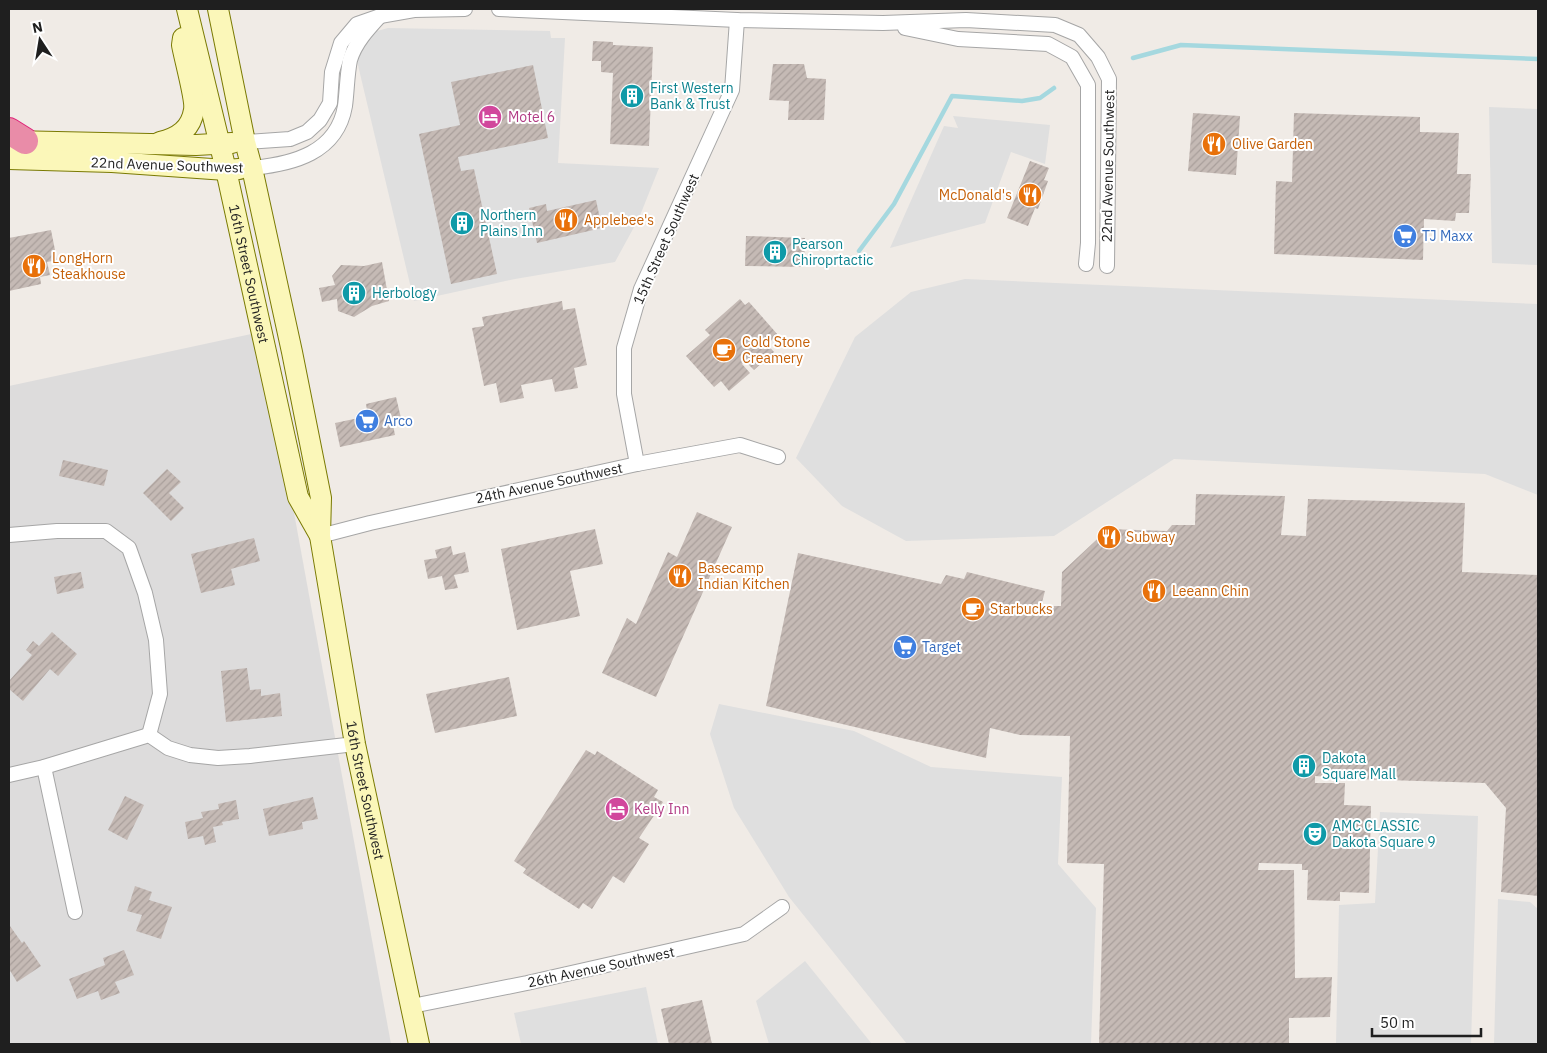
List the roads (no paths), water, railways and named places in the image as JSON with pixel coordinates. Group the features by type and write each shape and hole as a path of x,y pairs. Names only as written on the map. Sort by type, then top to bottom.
{"main road":[{"name":"16th Street Southwest","path":"186,9 220,143 298,497 320,536"},
{"path":"152,143 171,140 188,128 195,108 182,45 186,9"},
{"name":"16th Street Southwest","path":"218,9 245,142 292,352 321,498 320,536 355,744 419,1044"},
{"name":"22nd Avenue Southwest","path":"13,143 152,143 196,145 245,142"},
{"name":"22nd Avenue Southwest","path":"13,143 112,162 226,170 252,168"}],"street":[{"name":"22nd Avenue Southwest","path":"245,142 290,139 307,132 320,120 330,103 332,72 341,43 357,24 380,16 414,10 465,9"},
{"name":"22nd Avenue Southwest","path":"499,9 737,20 882,23 966,20 1055,25 1079,35 1098,57 1109,79 1107,266"},
{"name":"22nd Avenue Southwest","path":"252,168 278,165 310,154 328,142 337,131 345,108 350,60 362,36 380,16"},
{"name":"15th Street Southwest","path":"637,464 624,394 624,348 641,289 732,90 737,20"},
{"name":"22nd Avenue Southwest","path":"882,23 958,38 1048,44 1072,58 1088,85 1088,234 1086,264"},
{"name":"24th Avenue Southwest","path":"320,536 370,523 637,464 740,445 778,457"},
{"path":"9,535 57,531 106,532 129,548 145,593 156,640 160,694 149,736"},
{"path":"9,775 44,767 149,736 168,748 218,758 355,744"},
{"path":"44,767 75,912"},
{"name":"26th Avenue Southwest","path":"412,1006 527,983 744,934 782,907"}],"waterway":[{"path":"1133,58 1181,45 1538,59"},
{"path":"859,251 894,204 952,96 1022,101 1040,98 1054,88"}],"place":[{"name":"First Western Bank & Trust","path":"632,96"},
{"name":"Motel 6","path":"490,117"},
{"name":"Olive Garden","path":"1214,144"},
{"name":"McDonald's","path":"1030,195"},
{"name":"Applebee's","path":"566,220"},
{"name":"Northern Plains Inn","path":"462,223"},
{"name":"TJ Maxx","path":"1405,236"},
{"name":"Pearson Chiroprtactic","path":"775,252"},
{"name":"LongHorn Steakhouse","path":"34,266"},
{"name":"Herbology","path":"354,293"},
{"name":"Cold Stone Creamery","path":"724,350"},
{"name":"Arco","path":"367,421"},
{"name":"Subway","path":"1109,537"},
{"name":"Basecamp Indian Kitchen","path":"680,576"},
{"name":"Leeann Chin","path":"1154,591"},
{"name":"Starbucks","path":"973,609"},
{"name":"Target","path":"905,647"},
{"name":"Dakota Square Mall","path":"1304,766"},
{"name":"Kelly Inn","path":"617,809"},
{"name":"AMC CLASSIC Dakota Square 9","path":"1315,834"}]}
